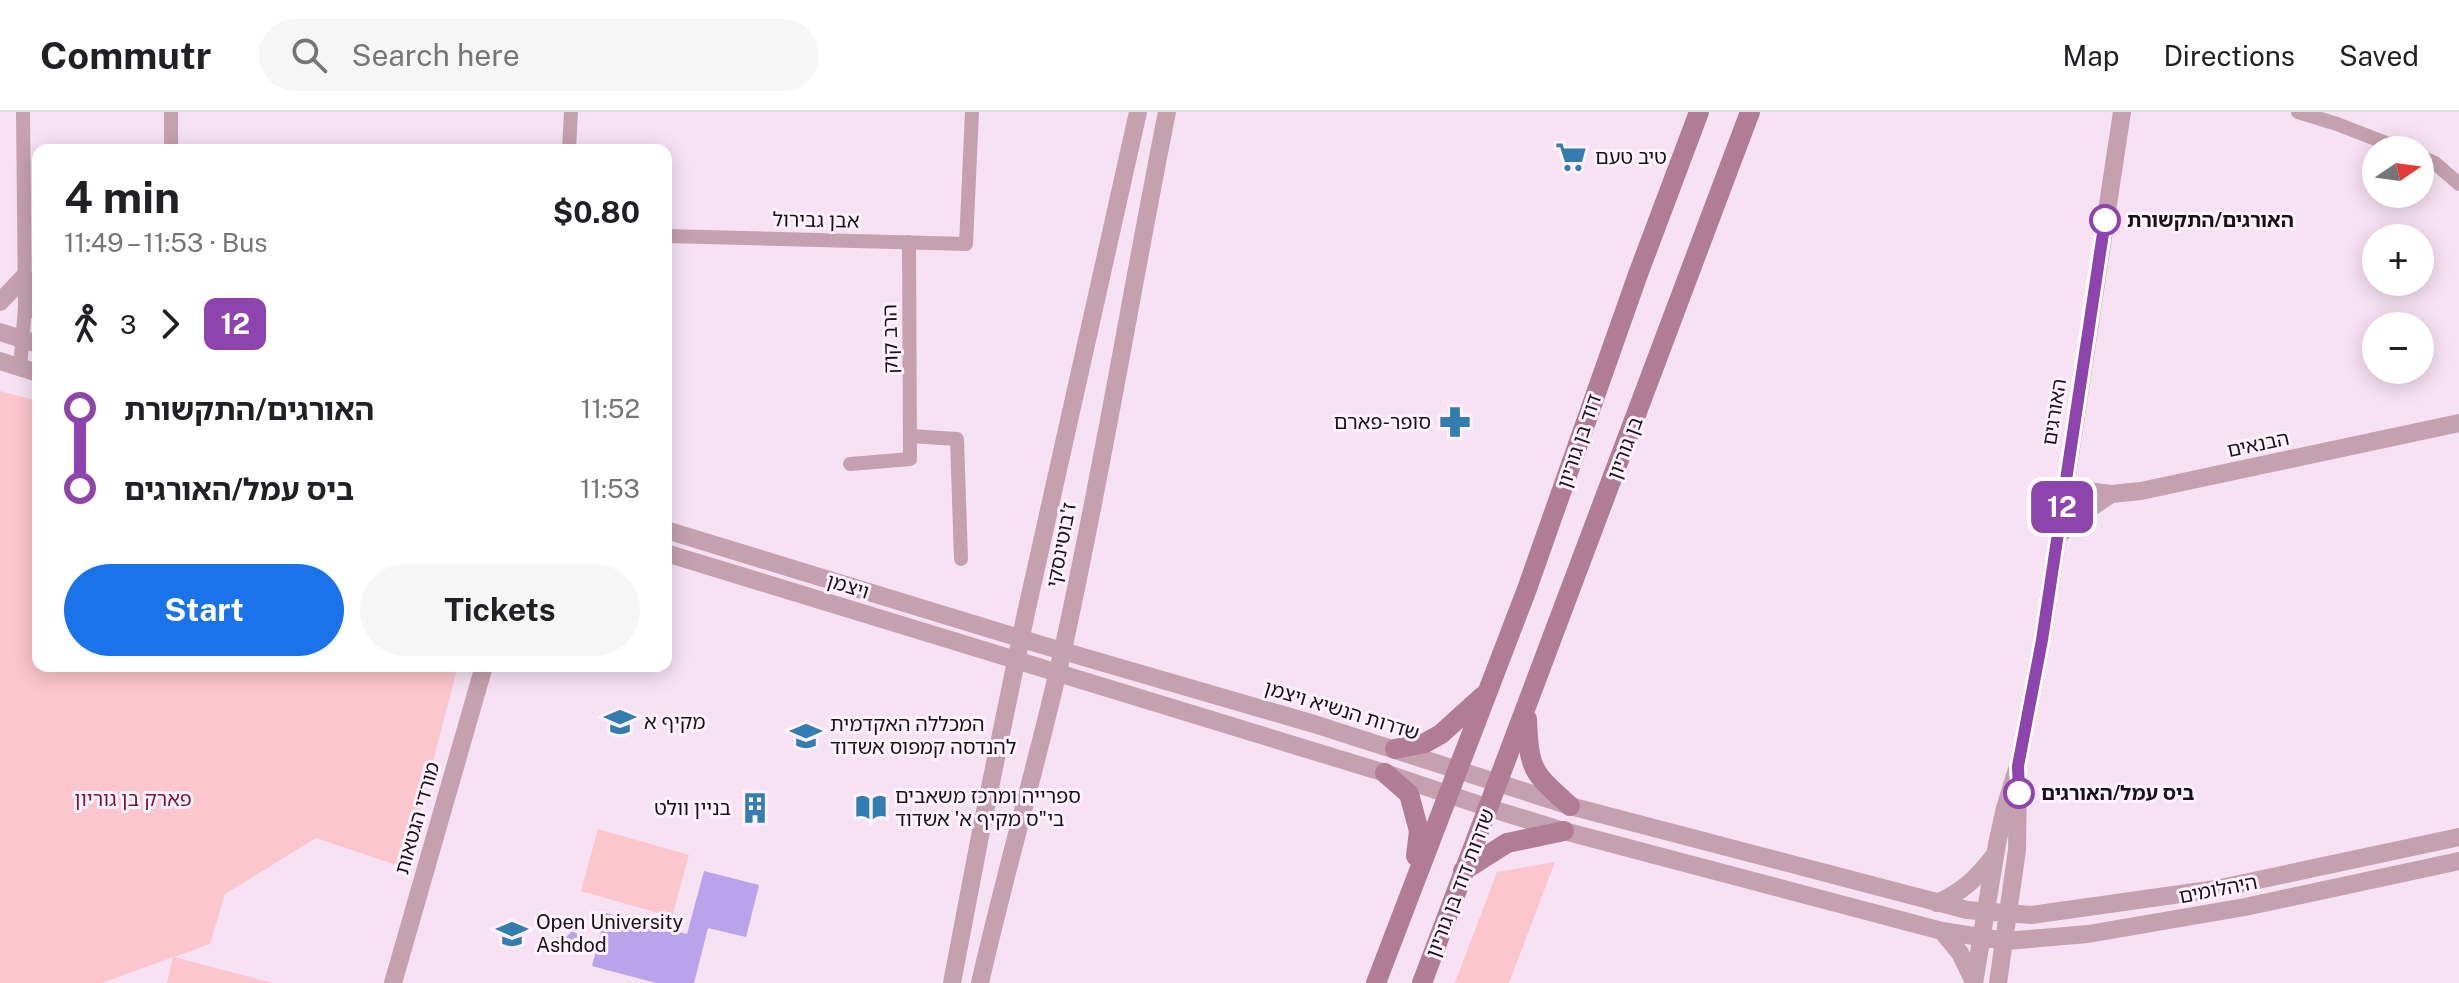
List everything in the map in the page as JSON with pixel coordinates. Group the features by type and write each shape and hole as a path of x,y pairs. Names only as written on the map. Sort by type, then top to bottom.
{"main road":[{"name":"דוד בן גוריון","path":"1457,769 1489,691 1699,112"},
{"name":"בן גוריון","path":"1499,783 1750,112"},
{"path":"1395,749 1425,743 1441,734 1489,691"},
{"path":"1526,709 1531,765 1538,778 1570,806"},
{"path":"1376,983 1457,769"},
{"path":"1385,773 1409,794 1415,811 1419,831 1414,883"},
{"name":"שדרות דוד בן גוריון","path":"1422,983 1499,783"},
{"path":"1463,871 1507,843 1564,831"}],"street":[{"path":"0,361 29,370 30,341 24,277 23,112"},
{"path":"171,112 171,144"},
{"path":"569,144 571,112"},
{"name":"אבן גבירול","path":"672,236 966,244 972,112"},
{"name":"ז'בוטינסקי","path":"952,983 1016,661 1138,112"},
{"name":"ז'בוטינסקי","path":"980,983 1000,893 1063,651 1167,112"},
{"name":"האורגים","path":"1974,982 2005,808 2018,766 2057,537 2122,112"},
{"path":"2298,112 2368,136"},
{"path":"2434,163 2459,184"},
{"name":"הרב קוק","path":"909,242 910,436"},
{"path":"0,302 24,277"},
{"path":"24,277 32,297"},
{"path":"0,332 30,341"},
{"name":"הבנאים","path":"2064,488 2111,494 2141,491 2459,423"},
{"path":"850,464 910,459 910,436 957,439 961,559"},
{"path":"2057,537 2083,513 2111,494"},
{"name":"שדרות הנשיא ויצמן","path":"672,532 1395,749 1570,806 1937,903 2009,914"},
{"name":"ויצמן","path":"672,555 1016,661"},
{"path":"1016,661 1564,831 1942,931 1983,938"},
{"name":"מורדי הגטאות","path":"393,983 482,672"},
{"name":"האורגים","path":"1998,983 2006,941 2019,820 2018,766"},
{"name":"היהלומים","path":"2009,914 2057,913 2216,889 2459,837"},
{"path":"1937,903 1957,895 1968,886 1996,854"},
{"name":"היהלומים","path":"1983,938 2006,941 2060,938 2165,922 2459,861"},
{"path":"1942,931 1960,953 1974,982"}],"green space":[{"name":"פארק בן גוריון","path":"0,391 32,399 32,672 456,672 405,868 316,838 225,894 210,944 174,957 273,983 167,983 173,957 102,983 0,983"},
{"path":"598,829 689,855 672,917 581,891"},
{"path":"1555,862 1509,983 1455,983 1497,872"}],"shaded area":[{"path":"704,871 759,885 746,937 708,928 694,983 656,983 592,966 606,913 687,934"},
{"path":"572,931 583,937 578,955 555,947 557,937 566,937"}],"bus line":[{"name":"12","path":"2019,793 2018,766 2042,640 2105,220"}],"place":[{"name":"טיב טעם","path":"1571,157"},
{"name":"האורגים/התקשורת","path":"2105,220"},
{"name":"סופר-פארם","path":"1455,422"},
{"name":"מקיף א","path":"620,722"},
{"name":"המכללה האקדמית להנדסה קמפוס אשדוד","path":"806,736"},
{"name":"ביס עמל/האורגים","path":"2019,793"},
{"name":"ספרייה ומרכז משאבים בי\"ס מקיף א' אשדוד","path":"871,807"},
{"name":"בניין וולט","path":"755,808"},
{"name":"Open University Ashdod","path":"512,934"}]}
